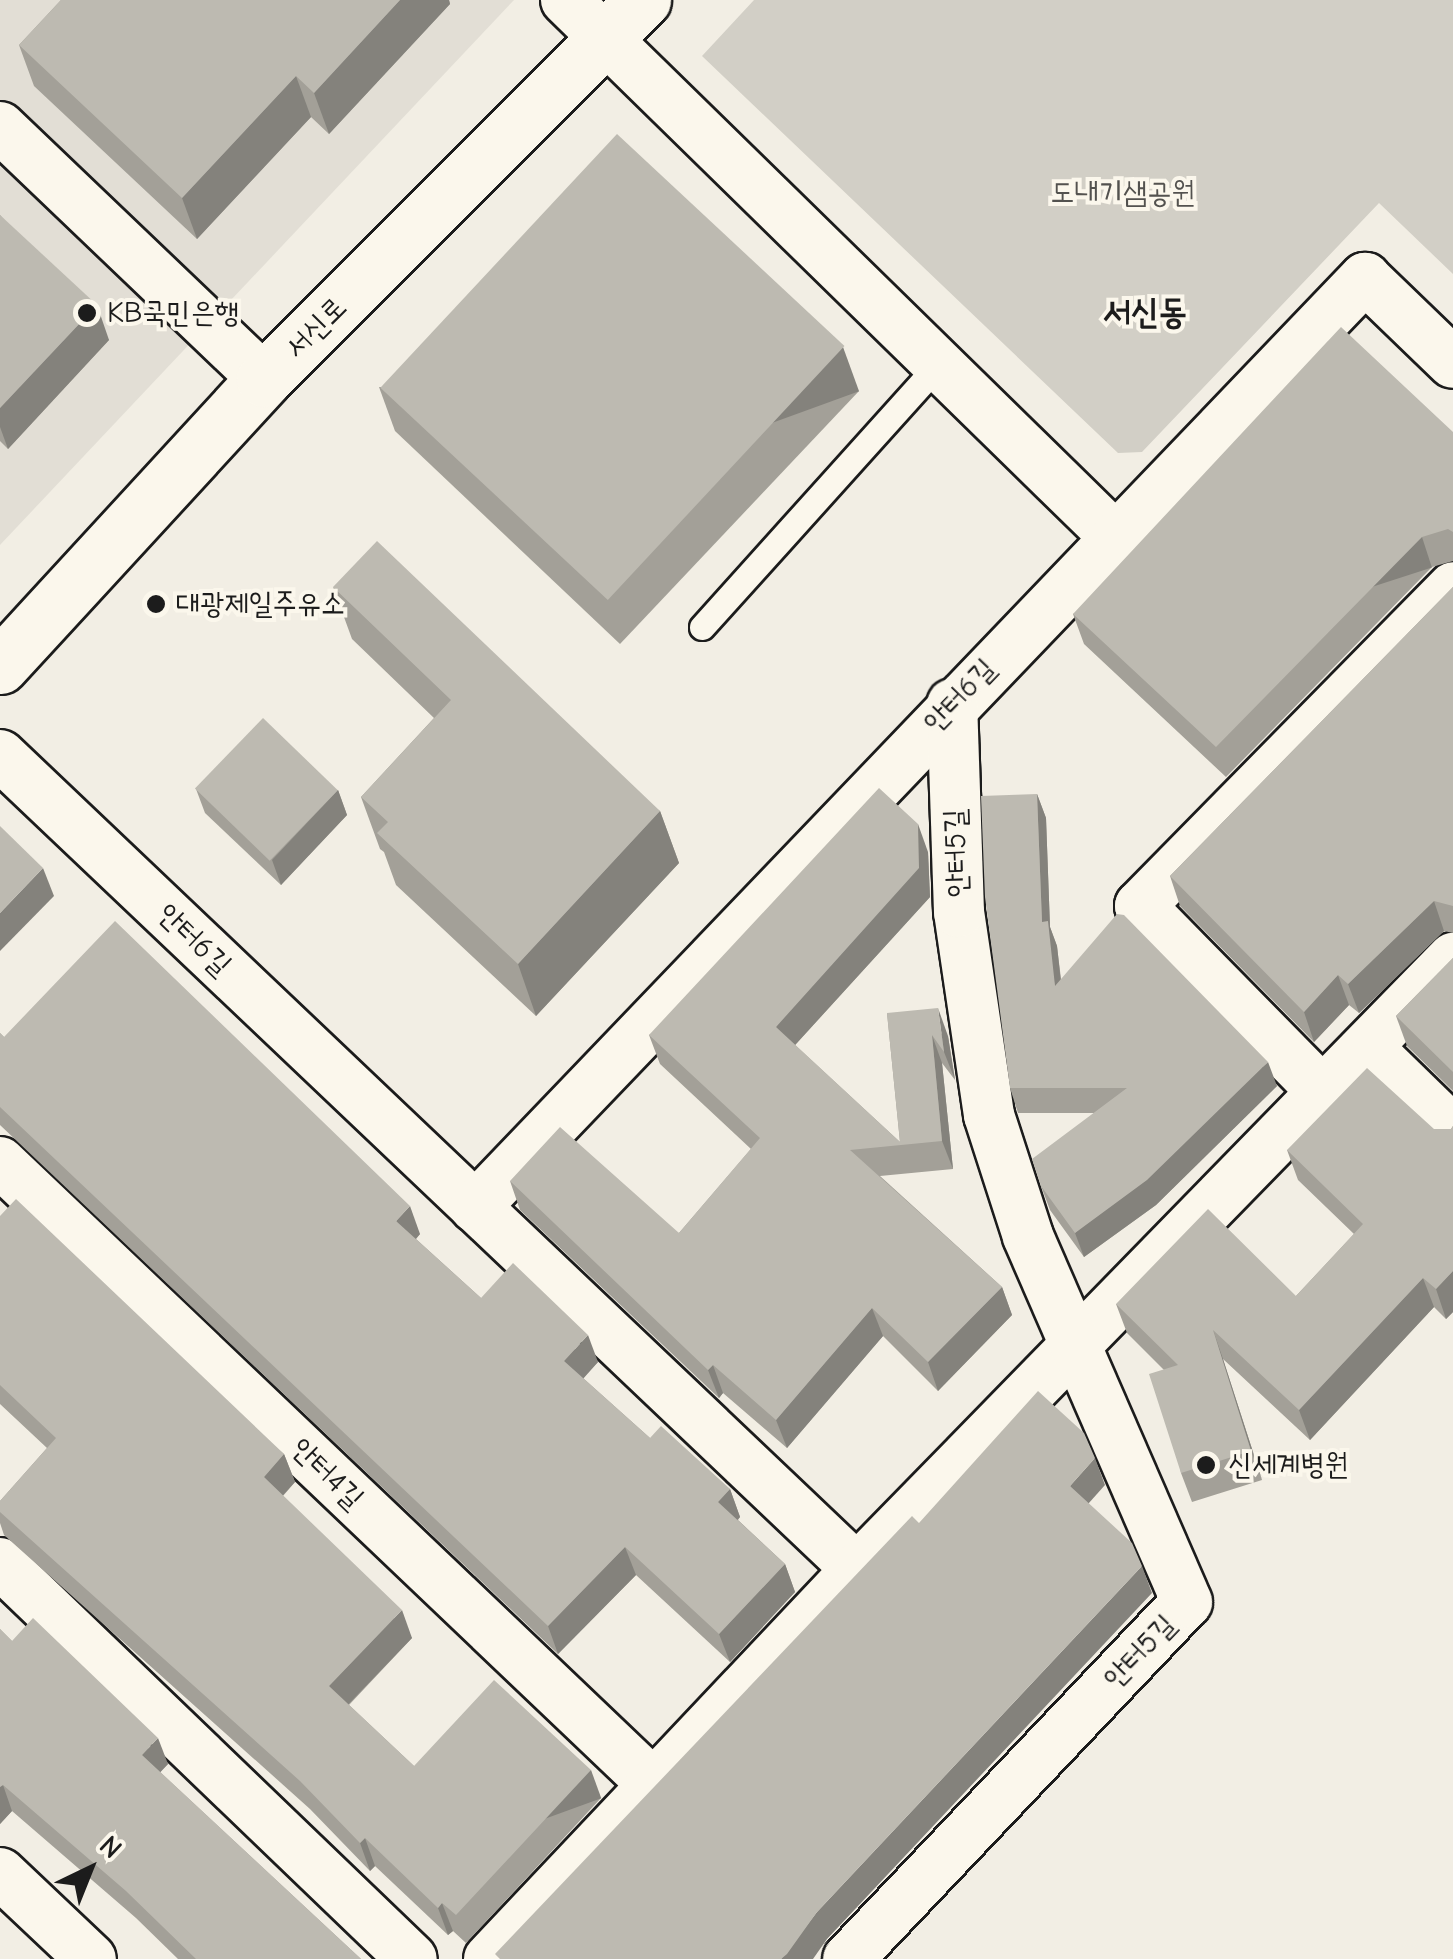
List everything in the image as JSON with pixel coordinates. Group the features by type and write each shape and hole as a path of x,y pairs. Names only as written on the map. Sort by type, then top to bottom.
{"street":[{"path":"566,0 625,19 939,364 1116,538"},
{"name":"서신로","path":"0,666 264,380 625,19"},
{"path":"0,127 264,380"},
{"name":"안터6길","path":"475,1207 952,704 1365,278 1453,363"},
{"path":"1323,1092 1140,906 1453,586"},
{"name":"안터5길","path":"848,1959 1187,1602 1142,1510 1077,1342 1028,1236 988,1115 959,912 952,704"},
{"name":"안터6길","path":"0,755 857,1569"},
{"path":"489,1959 857,1569 1453,958"},
{"path":"1367,1046 1453,1131"},
{"name":"안터4길","path":"0,1162 654,1785"},
{"path":"0,1563 412,1959"},
{"path":"0,1873 91,1959"}],"lane":[{"path":"702,628 939,364"}],"shaded area":[{"path":"0,0 514,0 0,545"}],"green space":[{"name":"도내기샘공원","path":"754,0 1453,0 1453,274 1379,203 1142,452 1118,453 702,56"}],"building":[{"path":"61,0 400,0 314,93 296,76 182,198 19,45"},
{"path":"617,134 844,346 608,600 380,388"},
{"path":"0,215 97,305 0,408"},
{"path":"1341,327 1453,432 1453,532 1448,529 1422,537 1216,747 1073,614"},
{"path":"377,541 660,811 518,964 377,833 388,822 361,797 451,700 333,587"},
{"path":"1453,587 1453,906 1434,901 1348,984 1338,975 1304,1012 1170,876"},
{"path":"263,718 338,790 270,861 195,788"},
{"path":"879,788 918,824 919,868 776,1027 900,1142 887,1013 938,1008 944,1052 932,1035 942,1141 850,1150 1002,1287 928,1362 872,1308 776,1420 713,1365 708,1370 510,1181 560,1127 679,1233 760,1138 649,1035"},
{"path":"1037,794 1042,922 1048,921 1055,986 1117,914 1124,915 1268,1062 1147,1180 1075,1233 1041,1186 1032,1159 1127,1088 1010,1088 985,897 981,796"},
{"path":"0,826 43,868 0,913"},
{"path":"115,921 410,1206 396,1221 481,1298 513,1263 588,1335 564,1361 650,1438 661,1426 730,1489 718,1502 785,1564 719,1634 625,1547 548,1626 0,1107 0,1033 4,1037"},
{"path":"1453,958 1453,1072 1396,1016"},
{"path":"1367,1068 1434,1129 1453,1126 1453,1271 1436,1289 1423,1278 1299,1410 1213,1330 1251,1451 1181,1473 1149,1374 1178,1365 1116,1304 1208,1209 1296,1296 1363,1224 1287,1150"},
{"path":"16,1199 284,1454 264,1477 402,1610 329,1686 414,1766 494,1680 591,1770 456,1915 442,1903 438,1908 365,1838 360,1843 300,1781 0,1512 0,1501 56,1438 0,1385 0,1216"},
{"path":"1038,1391 1084,1433 1095,1458 1070,1486 1132,1543 1142,1566 817,1912 787,1954 781,1959 500,1959 495,1954 912,1516 919,1523"},
{"path":"33,1618 158,1738 142,1755 361,1959 196,1959 126,1891 3,1785 0,1787 0,1629 12,1641"}],"place":[{"name":"KB국민은행","path":"87,313"},
{"name":"대광제일주유소","path":"156,604"},
{"name":"신세계병원","path":"1206,1465"}],"district":[{"name":"서신동","path":"1145,312"}]}
